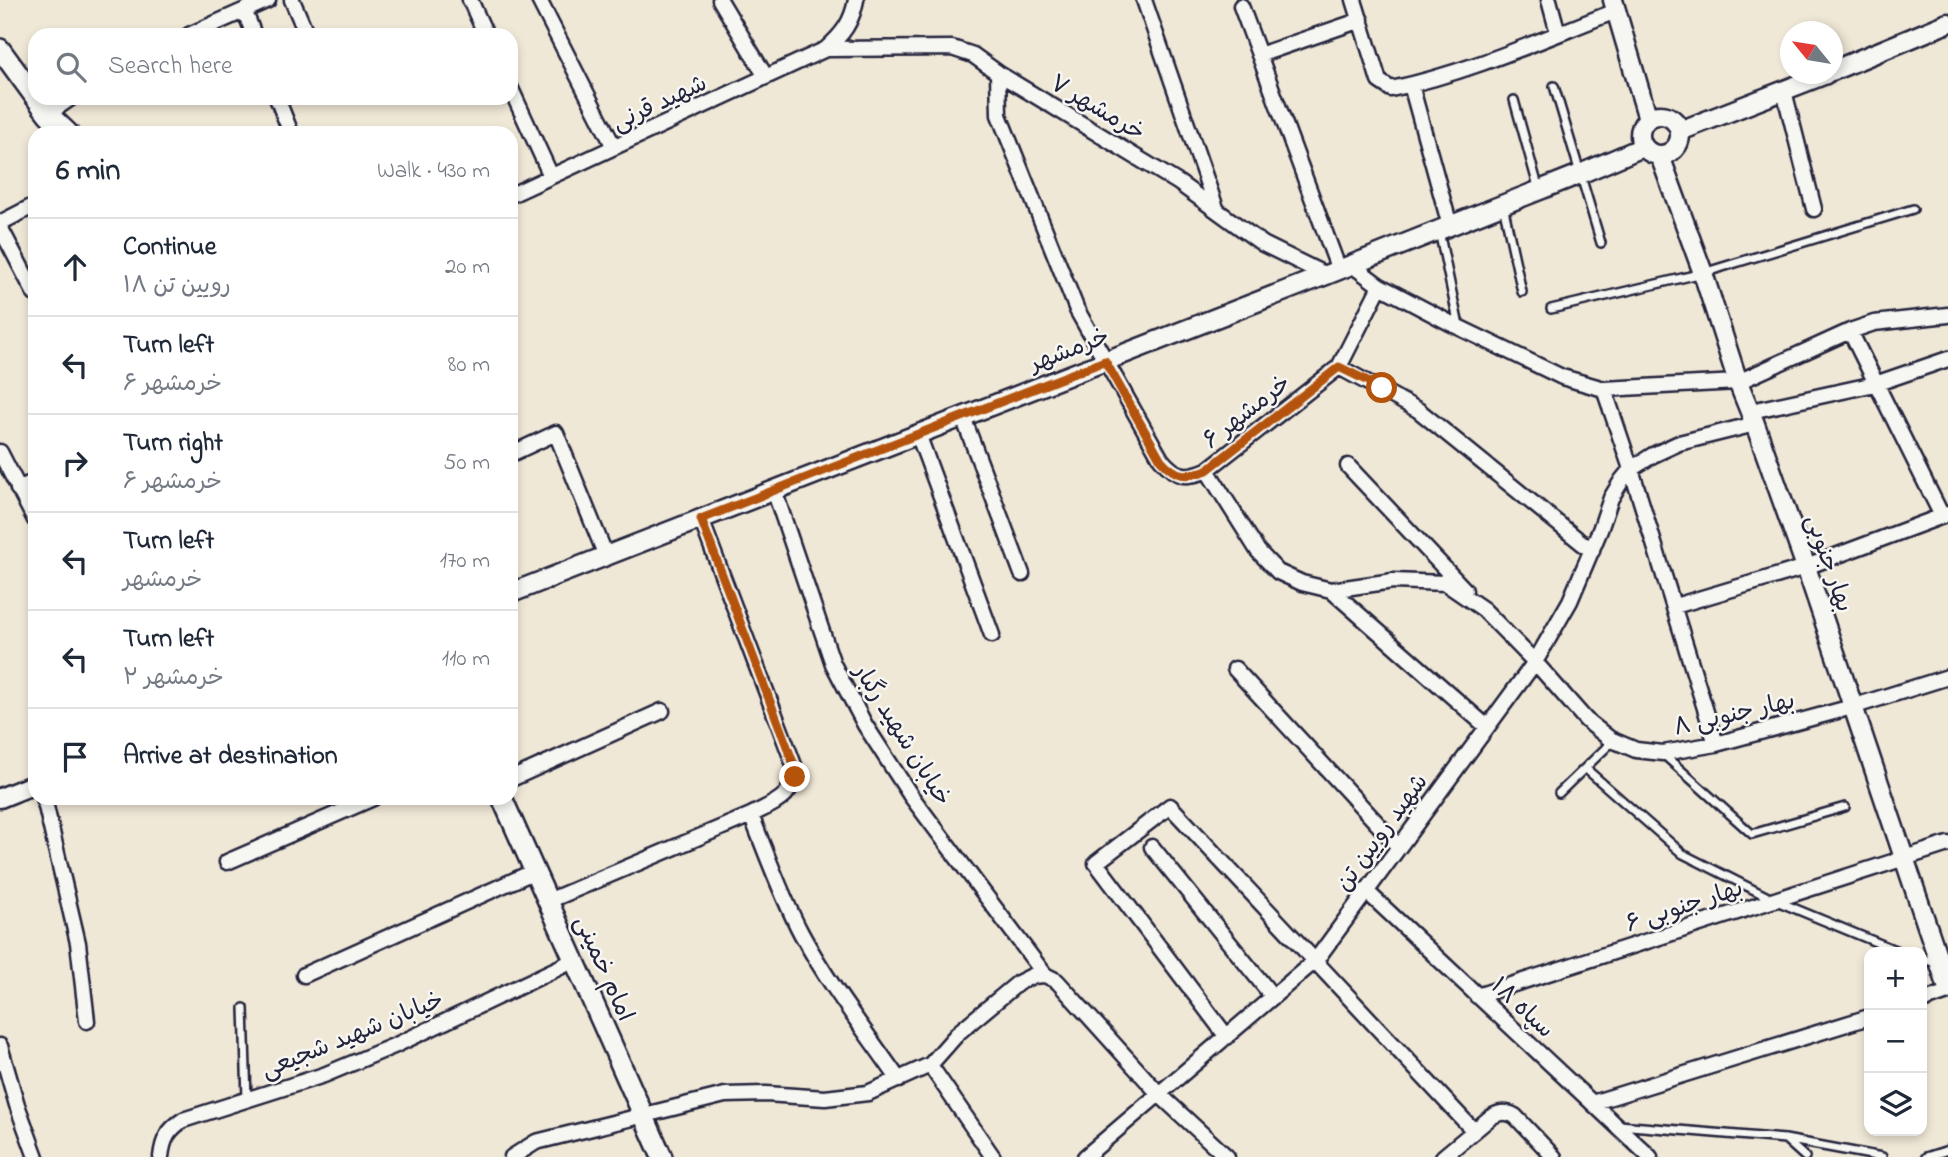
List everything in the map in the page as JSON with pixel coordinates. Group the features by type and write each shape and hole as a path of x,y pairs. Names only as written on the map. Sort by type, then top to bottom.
{"main road":[{"path":"0,49 28,86"},
{"path":"42,105 61,126"},
{"name":"امام خمینی","path":"505,805 662,1157"}],"street":[{"path":"206,28 268,0"},
{"path":"292,0 304,28"},
{"path":"470,0 483,28"},
{"path":"539,0 614,147"},
{"path":"720,0 766,77"},
{"path":"826,49 840,37 852,20 856,0"},
{"path":"1144,0 1216,208"},
{"path":"1354,0 1379,81 1391,89 1411,85 1558,33 1615,6 1648,118"},
{"path":"1549,0 1558,33"},
{"path":"1241,6 1339,270"},
{"path":"245,12 251,28"},
{"path":"1259,55 1361,20"},
{"path":"1843,66 1948,23"},
{"name":"خرمشهر ۷","path":"826,49 952,48 973,55 1216,208 1263,244 1380,286 1562,377 1604,389 1738,382"},
{"name":"شهید قرنی","path":"518,192 826,49"},
{"name":"خرمشهر ۶","path":"998,73 999,115 1077,310 1161,460 1180,476 1192,476 1207,470 1339,367 1380,286"},
{"path":"1680,131 1801,84"},
{"path":"1411,85 1444,228"},
{"path":"1784,91 1814,209"},
{"path":"518,104 551,176"},
{"path":"48,114 61,105"},
{"path":"280,105 287,126"},
{"path":"1656,115 1671,118 1680,131 1676,148 1668,154 1653,155 1643,147 1640,131 1648,118 1656,115"},
{"name":"خرمشهر","path":"518,590 1339,270 1643,147"},
{"name":"بهار جنوبی","path":"1660,156 1703,272 1738,382 1806,567 1946,981"},
{"path":"28,209 0,225 28,280"},
{"path":"1738,382 1850,331 1874,323 1948,315"},
{"path":"1675,606 1806,567 1945,515 1875,384 1850,331"},
{"path":"1632,469 1679,443 1753,418 1875,384 1948,359"},
{"path":"1339,367 1418,410 1592,551"},
{"path":"1604,389 1632,469 1716,744"},
{"path":"963,417 1022,573"},
{"path":"518,451 556,433 606,556"},
{"path":"918,434 992,635"},
{"path":"0,452 28,507"},
{"path":"1348,466 1483,609"},
{"name":"شهید رویین تن","path":"1085,1157 1315,960 1535,662 1570,601 1611,498 1632,469"},
{"path":"1207,470 1258,551 1278,572 1302,583 1331,590 1393,580 1445,583 1483,609"},
{"path":"18,489 28,484"},
{"name":"خیابان شهید رگبار","path":"774,490 833,664 865,725 911,796 1045,975 1057,981 1160,1095 1227,1157"},
{"path":"548,901 751,815 778,801 791,789 795,777 794,765 701,519"},
{"path":"1331,590 1487,726"},
{"name":"بهار جنوبی ۸","path":"1483,609 1586,720 1614,740 1636,750 1663,753 1716,744 1852,707 1948,677"},
{"path":"1235,669 1398,846"},
{"path":"518,776 662,711"},
{"path":"0,798 28,787"},
{"path":"46,805 78,943 87,1021"},
{"path":"227,862 357,805"},
{"path":"1227,1037 1096,863 1170,806 1474,1131"},
{"path":"751,815 781,892 802,934 899,1080"},
{"name":"بهار جنوبی ۶","path":"1477,996 1948,844"},
{"path":"1152,847 1273,997"},
{"path":"304,975 535,871"},
{"name":"سپاه ۱۸","path":"1365,890 1650,1157"},
{"name":"خیابان شهید شجیعی","path":"161,1157 162,1143 170,1129 184,1120 324,1074 396,1045 575,960"},
{"path":"512,1157 536,1142 725,1095 766,1094 825,1098 868,1093 930,1065 959,1032 1018,983 1032,976 1045,975"},
{"path":"1927,996 1946,981"},
{"path":"1592,1103 1864,1019"},
{"path":"0,1046 36,1157"},
{"path":"930,1065 993,1157"},
{"path":"1451,1155 1474,1131 1499,1112 1508,1112 1554,1157"}],"lane":[{"path":"1554,86 1601,243"},
{"path":"1514,100 1539,190"},
{"path":"1503,205 1522,292"},
{"path":"1551,309 1703,272 1913,209"},
{"path":"1444,228 1459,327"},
{"path":"1559,793 1614,740"},
{"path":"1663,753 1752,834 1845,807"},
{"path":"1585,768 1683,854 1774,900 1888,947"},
{"path":"1927,964 1946,981"},
{"path":"244,1008 247,1099"},
{"path":"1615,1124 1784,1139 1882,1157"},
{"path":"1784,1139 1805,1157"},
{"path":"1926,1157 1948,1150"}],"route":[{"path":"795,777 794,765 701,519 1105,361 1161,460 1180,476 1192,476 1207,470 1339,367 1382,388"}]}
